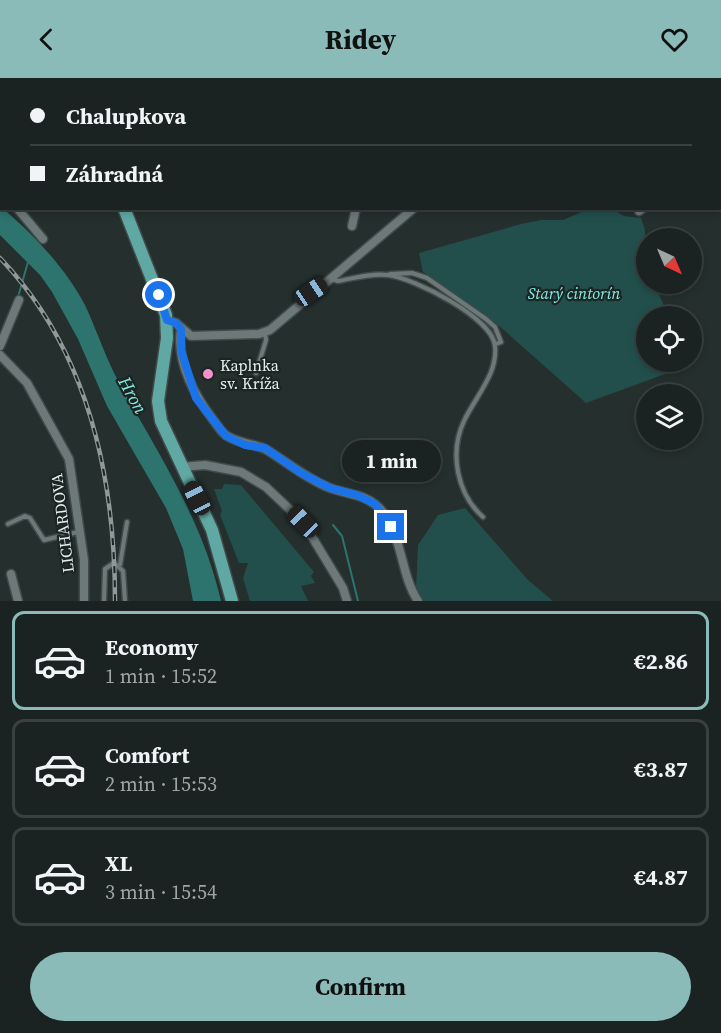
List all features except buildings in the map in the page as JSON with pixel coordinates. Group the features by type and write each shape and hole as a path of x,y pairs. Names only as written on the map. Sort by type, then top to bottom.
{"main road":[{"path":"125,210 167,320 167,338 158,392 159,411 168,441 216,541 232,601"}],"street":[{"path":"19,210 43,239"},
{"path":"352,226 356,210"},
{"path":"167,320 176,323 191,336 198,337 265,333 412,210"},
{"path":"0,346 19,300"},
{"path":"181,329 181,350 192,388 226,436 245,445 265,448 301,473 330,488 357,495 375,504 391,527 406,578 417,601"},
{"name":"LICHARDOVA","path":"0,355 27,382 69,459 84,560 84,601"},
{"path":"181,467 205,465 242,472 266,487 303,522 343,588 347,601"},
{"path":"11,574 18,601"}],"lane":[{"path":"332,279 338,281 412,273 427,278 495,327 501,342 495,344"},
{"path":"388,275 408,279 435,290 482,325 495,344 492,365 484,387 464,420 459,434 457,458 462,490 474,509 483,517"},
{"path":"256,373 266,340 265,333"},
{"path":"8,524 25,516 30,518 44,540 79,532"},
{"path":"125,601 124,577 120,566 127,522"},
{"path":"104,601 105,569 110,564 120,566"}],"green space":[{"name":"Starý cintorín","path":"587,210 614,210 624,216 641,218 644,228 636,228 636,294 659,294 664,306 636,306 636,372 671,372 586,403 497,324 423,272 419,253 541,220 563,220"},
{"path":"224,484 241,485 314,572 311,576 315,583 301,586 308,601 250,601 243,578 248,563 239,563 220,515 222,511 214,489 222,489"},
{"path":"465,508 528,580 553,601 421,601 416,589 418,545 438,515"}],"shaded area":[{"path":"0,210 4,210 47,251 77,291 117,378 166,465 192,517 213,572 221,601 193,601 183,549 166,508 107,406 78,339 40,275 0,235"}],"waterway":[{"path":"18,297 28,262"},
{"path":"333,525 342,536 358,601"}],"railway":[{"path":"0,258 30,294 55,333 75,374 90,418 102,462 109,508 114,554 115,601"}],"place":[{"name":"Kaplnka sv. Kríža","path":"208,374"}],"route":[{"path":"159,295 167,320 173,321 181,329 179,338 181,350 196,398 226,436 245,445 265,448 301,473 330,488 357,495 375,504 383,512 391,527"}],"water label":[{"name":"Hron","path":"133,395"}]}
